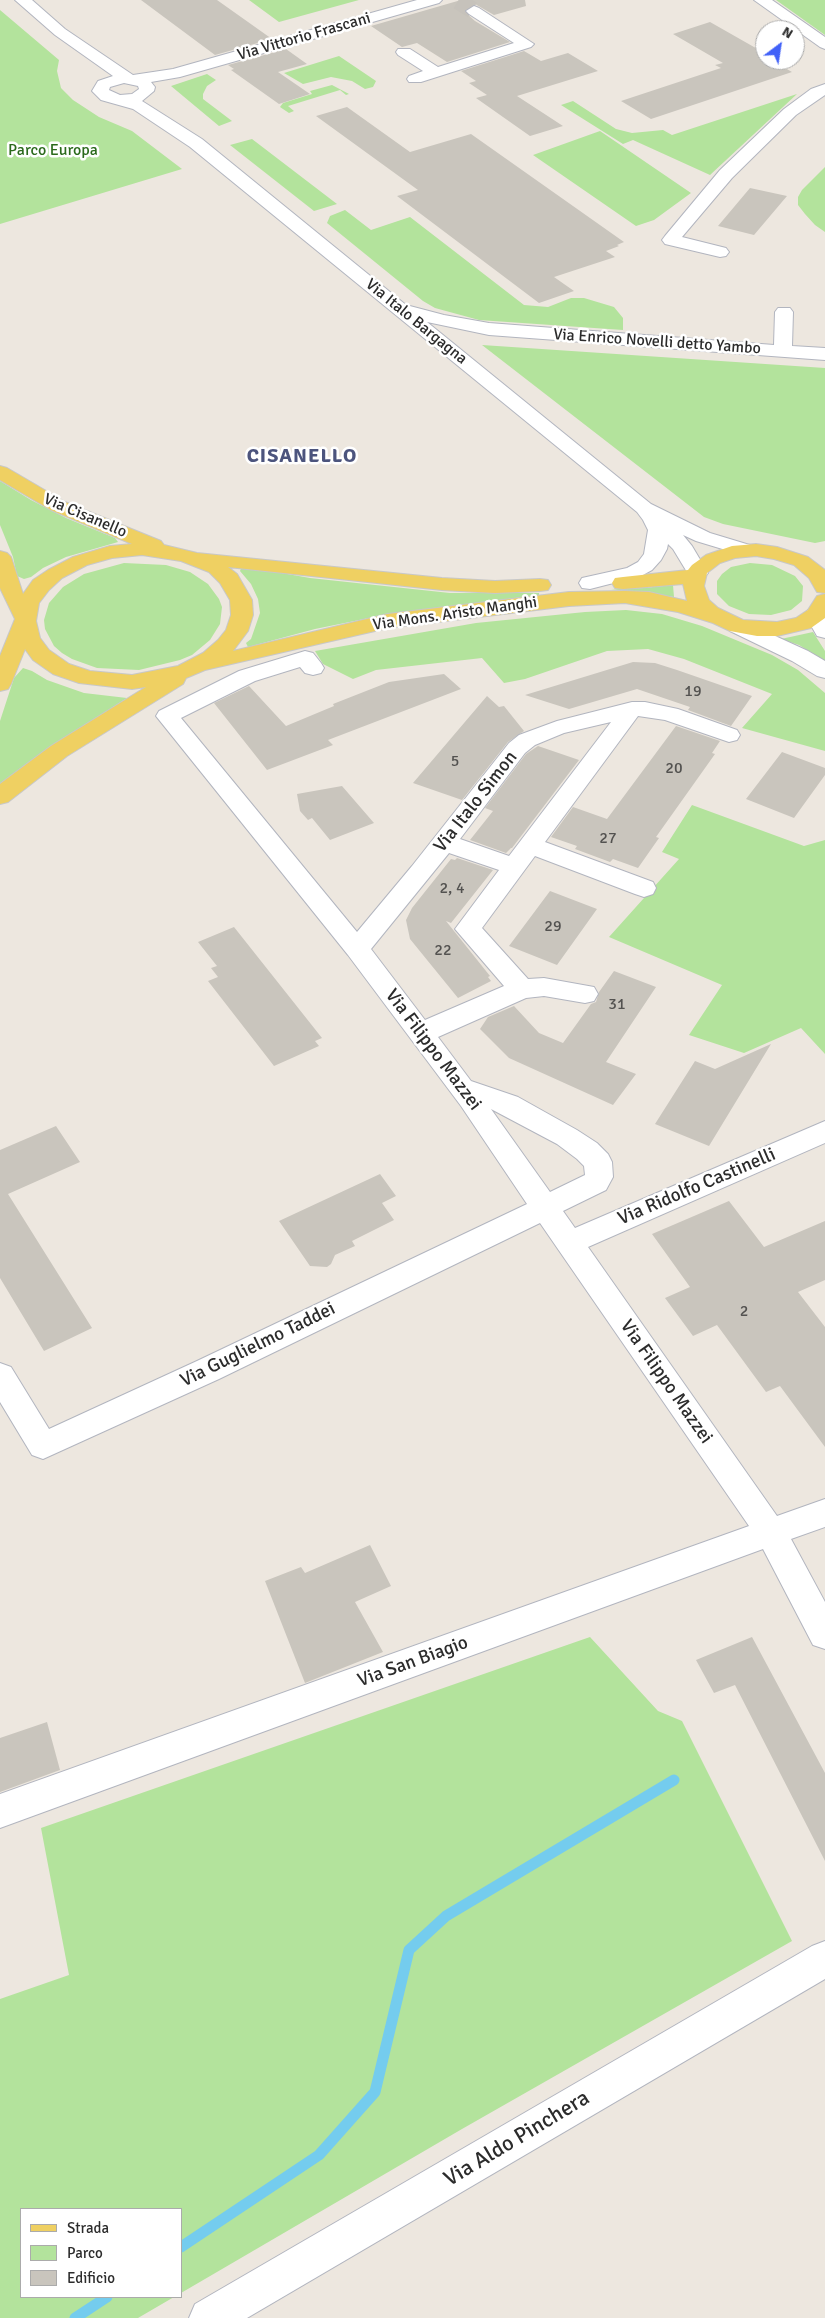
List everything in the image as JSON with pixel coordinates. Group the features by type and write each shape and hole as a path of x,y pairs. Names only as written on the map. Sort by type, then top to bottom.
{"main road":[{"name":"Via Cisanello","path":"0,472 58,506 180,554"},
{"path":"0,684 25,620 28,603 41,585 55,574 80,561 100,554 132,550 180,554 216,568 229,579 238,594 242,608 237,631 212,658 191,669 59,751 0,796"},
{"path":"822,615 803,623 777,629 757,629 738,626 717,617 704,608 696,597 693,586 696,574 712,559 732,552 746,550 767,551 786,555 825,555"},
{"name":"Via Mons. Aristo Manghi","path":"180,554 459,585 509,586 651,582 696,574"},
{"path":"786,555 813,570 825,587"},
{"path":"0,557 14,598 25,620 29,639 41,655 61,669 87,678 132,682 161,678 191,669"},
{"name":"Via Mons. Aristo Manghi","path":"191,669 298,640 388,621 569,599 649,598 717,617"}],"street":[{"name":"Via Italo Bargagna","path":"22,0 60,32 138,84 188,137"},
{"name":"Via Vittorio Frascani","path":"138,84 434,0"},
{"path":"762,0 825,44"},
{"path":"415,79 526,44 474,11"},
{"name":"Via Italo Bargagna","path":"60,32 98,73 104,84 100,89 104,95 125,100 139,106 188,137 648,513 682,546 696,574"},
{"path":"404,52 435,72"},
{"path":"104,84 113,80 138,84"},
{"path":"125,100 138,84"},
{"path":"720,252 671,240 726,174 790,112 822,89"},
{"name":"Via Enrico Novelli detto Yambo","path":"392,304 431,318 489,329 825,354"},
{"path":"783,352 784,312"},
{"name":"Via Enrico Novelli detto Yambo","path":"459,358 448,345 452,334 461,330 489,329"},
{"name":"Via Italo Bargagna","path":"648,513 703,537 746,550"},
{"path":"590,583 627,574 649,562 657,549 658,538 648,513"},
{"path":"738,626 800,656 825,671"},
{"name":"Via Filippo Mazzei","path":"313,668 305,658 247,676 167,716 357,949 462,1088 546,1206 771,1533 825,1634"},
{"path":"522,989 468,929 632,709"},
{"name":"Via Italo Simon","path":"357,949 522,744 544,732 632,709 645,709 670,714 729,734"},
{"path":"444,842 515,867"},
{"path":"531,846 644,888"},
{"path":"421,1033 522,989 544,987 585,994"},
{"name":"Via Guglielmo Taddei","path":"0,1376 43,1446 208,1370 596,1182 600,1171 598,1162 587,1151 538,1119 508,1104 462,1088"},
{"name":"Via Ridolfo Castinelli","path":"570,1243 825,1131"},
{"name":"Via San Biagio","path":"0,1811 825,1512"},
{"name":"Via Aldo Pinchera","path":"208,2318 825,1958"}],"green space":[{"path":"249,0 359,0 279,22"},
{"path":"776,0 825,0 825,35"},
{"name":"Parco Europa","path":"0,10 59,60 57,71 61,88 73,100 99,117 132,131 182,169 0,224"},
{"path":"339,56 376,81 373,87 365,89 352,81 331,77 303,84 284,73"},
{"path":"207,74 216,80 207,86 203,99 232,121 219,126 171,86"},
{"path":"332,85 349,94 346,95 340,90 288,106 294,111 289,113 280,107 283,103 312,94 310,91"},
{"path":"797,94 710,175 633,140 623,144 561,105 573,101 616,129 632,133 663,130 672,135"},
{"path":"600,131 691,193 654,220 636,226 533,155"},
{"path":"252,139 337,204 314,211 230,145"},
{"path":"825,167 825,232 815,225 798,205 798,197 802,190"},
{"path":"345,210 371,230 410,217 524,305 548,307 571,298 584,298 614,307 623,318 623,330 479,320 435,308 423,301 327,223 330,216"},
{"path":"482,345 825,368 825,541 815,543 723,524 704,517"},
{"path":"0,481 31,500 66,518 115,538 118,542 66,557 43,568 31,577 24,579 17,576 13,557 0,525"},
{"path":"124,563 166,565 190,572 208,584 219,599 222,607 220,624 210,640 192,655 180,660 139,670 97,668 72,659 54,646 45,629 44,620 49,603 63,587 84,574"},
{"path":"750,563 772,565 795,576 803,586 802,601 791,610 771,615 749,614 729,606 717,594 717,581 731,567"},
{"path":"242,566 310,578 450,593 539,593 539,595 389,614 315,629 248,647 246,643 251,639 260,613 258,599 251,584 240,571"},
{"path":"673,585 674,597 611,589 644,588"},
{"path":"626,610 662,614 702,626 772,655 798,670 825,693 825,751 742,728 772,694 684,659 648,649 607,651 525,679 504,683 482,658 376,670 353,679 323,664 315,651 476,623 585,612"},
{"path":"813,632 825,651 825,661 799,645 781,639"},
{"path":"23,668 47,680 84,693 127,698 46,750 0,784 0,721 14,678"},
{"path":"692,805 804,846 825,840 825,1054 801,1028 744,1053 689,1035 722,985 609,937 679,859 662,852"},
{"path":"590,1637 658,1711 682,1721 792,1941 462,2129 182,2292 182,2208 20,2208 20,2298 172,2298 138,2318 0,2318 0,1999 69,1975 41,1828"}],"building":[{"path":"141,0 217,0 272,39 215,55"},
{"path":"461,0 525,0 526,6 494,15 475,4 465,9 465,12 475,21 510,42 447,62 417,43 402,47 371,26"},
{"path":"710,22 755,48 755,70 788,70 792,72 651,119 621,101 721,68 715,65 723,63 673,34"},
{"path":"286,49 307,64 278,72 310,94 279,104 231,70 234,69 228,65"},
{"path":"524,51 541,61 568,53 598,71 517,96 563,126 530,136 476,98 487,95 469,83 476,81 461,71"},
{"path":"347,107 410,152 471,134 624,242 606,251 615,257 554,277 574,291 539,303 397,196 418,190 316,116"},
{"path":"750,188 787,196 754,235 718,226"},
{"path":"633,662 655,663 752,696 731,726 688,710 690,707 637,689 569,709 525,695"},
{"path":"444,674 461,689 328,740 333,745 267,770 214,703 249,686 286,726 334,706 333,704 389,682"},
{"path":"487,696 499,707 504,706 524,731 508,742 462,800 413,783"},
{"path":"676,726 720,741 712,753 715,754 656,837 659,838 638,868 613,859 610,862 575,849 577,846 551,837 573,807 607,819"},
{"path":"538,746 579,760 512,848 506,853 470,840 493,811 485,808 526,754"},
{"path":"782,752 825,768 825,775 794,818 746,799"},
{"path":"342,786 374,823 330,840 312,818 308,820 300,811 297,794"},
{"path":"457,858 493,870 451,923 446,921 490,976 488,977 491,981 458,998 410,939 406,920 412,908 451,859 455,860"},
{"path":"550,891 597,909 557,965 509,946"},
{"path":"234,927 322,1038 315,1041 319,1046 274,1066 208,981 218,977 211,968 217,966 198,942"},
{"path":"614,971 656,987 606,1062 636,1074 613,1105 509,1058 480,1029 488,1017 514,1006 539,1033 563,1043 591,1004 596,1002 599,992"},
{"path":"771,1044 709,1146 655,1124 695,1061 715,1069"},
{"path":"56,1126 80,1162 8,1194 92,1328 44,1351 0,1278 0,1150"},
{"path":"380,1174 396,1196 382,1203 394,1220 352,1241 355,1246 335,1255 331,1264 327,1267 310,1266 279,1221"},
{"path":"729,1201 764,1247 825,1221 825,1280 798,1292 825,1327 825,1447 780,1386 766,1392 717,1325 693,1336 665,1298 690,1287 652,1234"},
{"path":"370,1545 391,1586 355,1602 383,1652 305,1683 265,1581 301,1567 305,1573"},
{"path":"752,1637 825,1773 825,1861 735,1685 714,1693 696,1660"},
{"path":"47,1722 60,1770 0,1792 0,1738"}],"waterway":[{"path":"182,2246 319,2155 375,2092 409,1950 446,1916 674,1780"},
{"path":"75,2318 105,2298"}],"tunnel":[{"path":"458,1 474,11"}],"district":[{"name":"CISANELLO","path":"302,457"}]}
